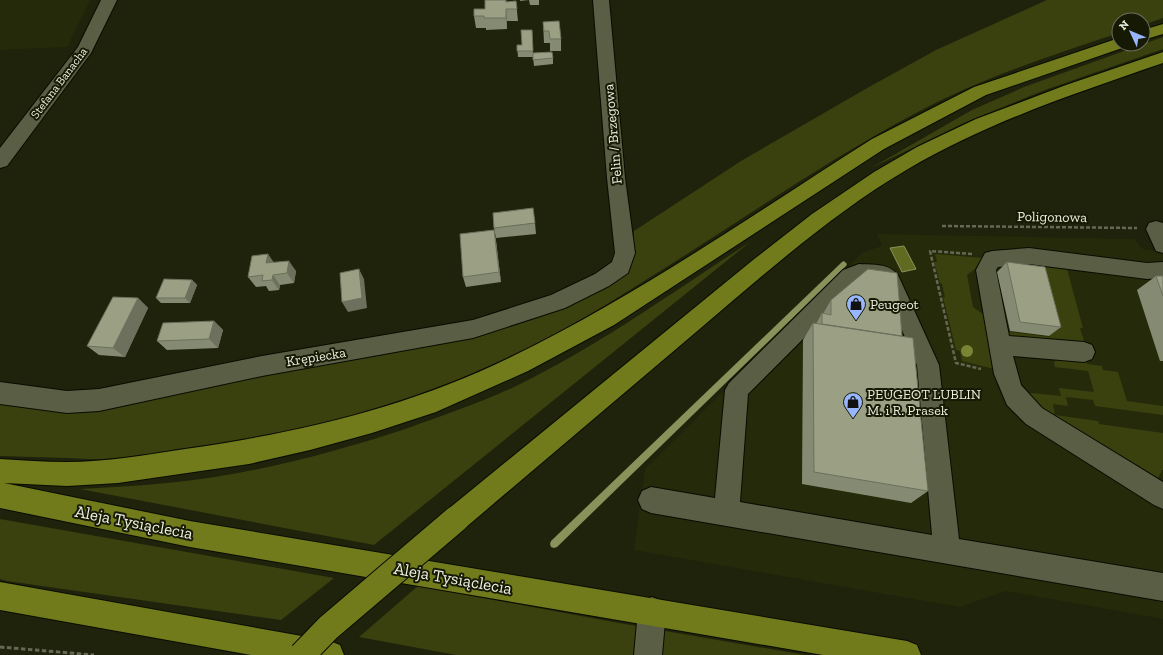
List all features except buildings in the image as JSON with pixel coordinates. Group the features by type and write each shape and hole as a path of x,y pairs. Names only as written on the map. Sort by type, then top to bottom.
{"main road":[{"path":"1151,33 1163,29"},
{"path":"0,471 67,474 118,471 249,452 310,440 428,404 520,364 606,318 714,251 878,144 919,121 980,91 1111,46"},
{"path":"302,655 328,628 456,519 760,266 800,234 872,183 924,152 986,122 1047,97 1163,57"},
{"name":"Aleja Tysiąclecia","path":"0,495 190,534 907,655"},
{"path":"0,596 330,655"},
{"path":"227,637 271,655"}],"street":[{"name":"Stefana Banacha","path":"0,161 85,49 109,0"},
{"name":"Felin / Brzegowa","path":"601,0 616,178 625,253 621,267"},
{"path":"1163,270 1147,271 1029,256 992,259 986,270 999,345 1009,390 1018,402 1034,416 1163,496"},
{"name":"Krępiecka","path":"0,393 67,402 99,400 262,366 473,329 557,302 594,284 621,267"},
{"path":"726,514 737,390 850,276 859,272 885,274 891,280 928,365 947,550"},
{"path":"999,345 1084,352"},
{"path":"651,500 726,514 1163,587"},
{"path":"648,655 652,611"}],"path":[{"name":"Poligonowa","path":"942,226 1160,237"},
{"path":"983,369 956,362 930,251 984,255 992,259"},
{"path":"0,647 94,655"}],"shaded area":[{"path":"0,0 90,0 67,47 0,50"},
{"path":"1047,0 1163,0 1163,18 1151,22 1151,12 1111,12 1111,36 989,79 939,101 914,114 819,169 665,268 583,318 555,334 502,360 448,383 392,403 336,420 279,434 221,445 163,454 99,459 0,456 0,399 232,377 325,365 371,357 489,329 542,314 568,304 614,277 633,259 634,231 741,161 936,50"},
{"path":"1163,37 1163,49 1045,90 966,122 871,168 972,110 1024,87 1121,52 1151,52 1151,41"},
{"path":"877,234 1134,239 1143,249 1163,252 1163,619 1006,591 960,607 634,550 645,469 863,252 882,246"},
{"path":"750,242 374,545 80,489 167,483 228,475 259,469 319,455 379,438 462,409 514,387 605,337"},
{"path":"904,246 916,269 902,272 890,248"},
{"path":"935,254 982,258 975,269 967,275 973,307 984,315 994,369 962,361 960,351 956,350 943,297 945,297 942,284 940,283 934,262 937,262"},
{"path":"1035,264 1067,269 1083,328 1080,328 1086,347 1015,340 1009,335 1009,332 1050,337 1032,266"},
{"path":"1058,358 1087,362 1087,364 1102,366 1103,370 1118,372 1127,401 1163,406 1163,415 1095,406 1093,400 1066,397 1068,406 1053,404 1055,415 1098,421 1099,424 1163,433 1163,470 1156,482 1034,406 1021,392 1061,396 1059,388 1094,392 1088,371 1055,367 1054,362"},
{"path":"0,519 334,578 281,620 7,581 0,579"},
{"path":"418,586 805,655 456,655 359,637"}],"waterway":[{"path":"554,544 844,264"}],"place":[{"name":"Peugeot","path":"856,321"},
{"name":"PEUGEOT LUBLIN M. i R. Prasek","path":"853,419"}]}
